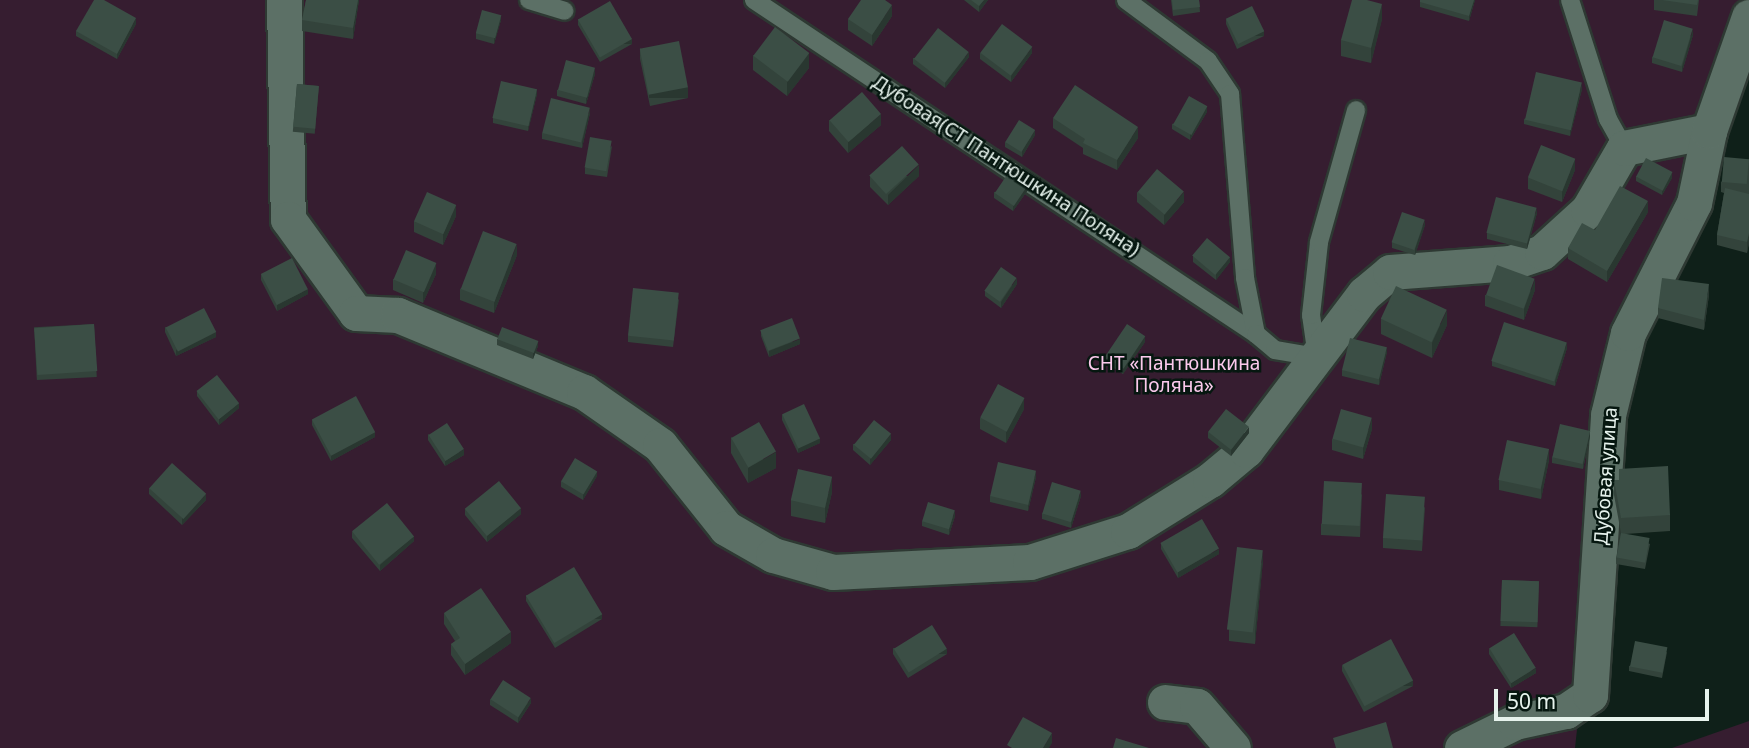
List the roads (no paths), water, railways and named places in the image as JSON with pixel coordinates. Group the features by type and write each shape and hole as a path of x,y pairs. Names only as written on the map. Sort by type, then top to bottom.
{"street":[{"path":"284,0 283,177 288,219 309,255 356,313 398,315 584,393 660,445 726,528 773,555 833,572 1030,562 1128,531 1210,481 1246,450 1364,294 1390,272 1510,263 1542,252 1587,210 1624,148 1709,131"},
{"name":"Дубовая улица","path":"1462,748 1515,723 1566,711 1590,695 1608,415 1628,332 1694,203 1709,131 1749,17"},
{"path":"1164,702 1197,706 1233,748"}],"lane":[{"path":"529,0 564,11"},
{"name":"Дубовая(СТ Пантюшкина Поляна)","path":"754,0 1256,334 1275,350 1317,357"},
{"path":"1126,0 1208,61 1230,94 1234,201 1256,334"},
{"path":"1570,0 1608,119 1624,148"},
{"path":"1317,357 1311,315 1319,242 1356,110"}],"park label":[{"name":"СНТ «Пантюшкина Поляна»","path":"1174,375"}]}
